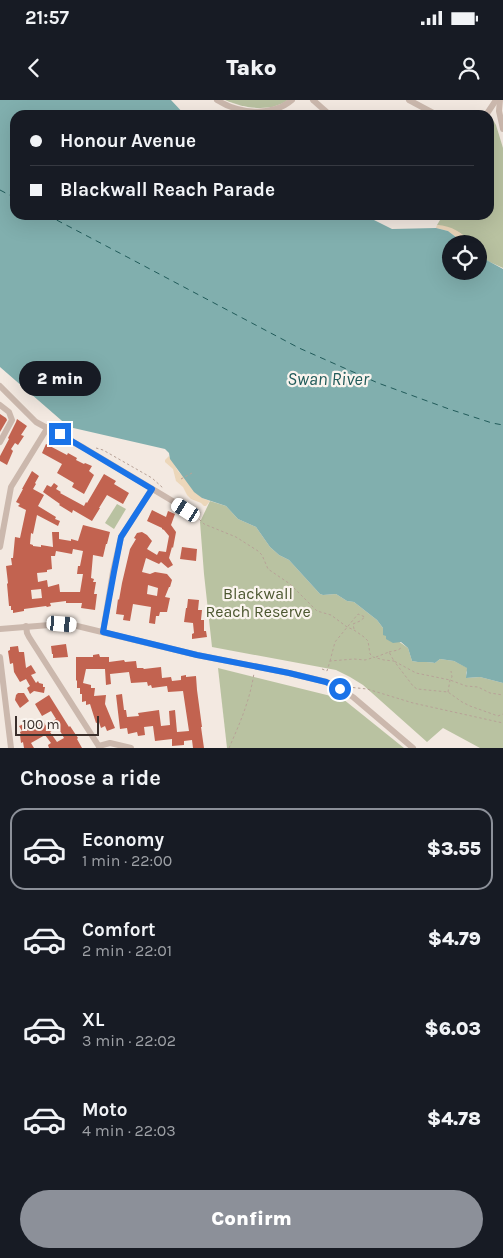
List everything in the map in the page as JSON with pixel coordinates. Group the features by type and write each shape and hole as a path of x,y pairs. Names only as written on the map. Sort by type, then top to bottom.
{"street":[{"path":"217,100 240,110"},
{"path":"272,110 284,106 292,100"},
{"path":"313,100 324,110"},
{"path":"409,100 428,110"},
{"path":"500,100 499,111 503,129"},
{"path":"0,386 36,422 48,427 152,489 186,506"},
{"path":"0,405 9,412 12,420 0,442"},
{"path":"0,547 11,487 48,427"},
{"path":"103,632 121,537 152,489"},
{"path":"0,629 68,624 197,655 326,682 353,697 413,748"},
{"path":"26,626 29,637 99,747 110,744 131,748"},
{"path":"0,657 11,748"}],"path":[{"path":"93,447 102,450 152,478 164,490"},
{"path":"181,479 192,473"},
{"path":"186,506 200,512 197,517 204,524 236,537 258,551 262,555 268,569 290,584 317,611 331,615 347,627 364,636 368,641 370,654 373,657 394,661 416,673 450,680 466,686 478,687 490,693 503,695"},
{"path":"322,669 327,671 335,642 347,627 358,614 365,617 353,624 354,630"},
{"path":"330,661 365,660 402,648"},
{"path":"389,652 412,686 417,689 448,692 470,706 498,716 503,714"},
{"path":"229,748 252,688 255,666"},
{"path":"448,692 452,677 451,671"},
{"path":"348,687 368,689 413,703 503,723"},
{"path":"498,716 498,722"}],"green space":[{"path":"225,100 288,100 273,107 256,108"},
{"path":"494,122 503,148 503,268 487,261 487,235 462,235 437,225 440,220 494,220"},
{"name":"Blackwall Reach Reserve","path":"210,501 226,506 238,519 256,527 270,547 279,555 289,560 320,594 336,594 347,601 354,602 377,620 384,631 408,648 412,661 435,663 440,659 454,661 468,668 467,678 480,677 503,683 503,748 480,748 443,728 427,742 363,685 336,670 212,647 200,522"},
{"path":"117,504 126,509 114,529 105,523"},
{"path":"218,668 343,699 404,748 227,748"}],"sand":[{"path":"437,225 447,227 463,235 453,235 448,231 436,228"},
{"path":"169,456 178,471 202,498 210,501 206,506 191,499 183,487 176,481 173,469 165,462"}],"water":[{"name":"Swan River","path":"0,100 171,100 180,110 10,110 10,220 374,220 392,229 436,228 448,231 453,235 442,235 442,280 487,280 487,260 503,269 503,683 480,677 466,678 467,668 454,661 440,659 435,663 412,661 408,648 401,642 393,643 386,639 386,636 383,635 383,628 377,620 354,602 347,601 336,594 320,594 289,560 279,555 270,547 256,527 238,519 226,506 202,498 194,492 165,449 69,427 0,367"}],"building":[{"path":"0,414 7,420 0,432"},
{"path":"17,419 27,426 21,435 24,436 18,445 15,443 11,449 13,451 7,465 0,461 0,456"},
{"path":"46,444 67,455 68,453 84,464 92,466 89,471 94,475 84,494 72,487 74,483 57,473 62,464 42,453"},
{"path":"32,471 39,476 33,489 44,495 38,506 60,521 58,526 37,515 33,534 31,533 30,544 33,546 53,547 52,532 59,532 59,539 78,541 83,525 110,532 103,557 93,555 91,578 94,579 93,582 96,582 94,594 97,594 95,610 81,608 82,603 66,603 66,601 50,603 51,606 47,607 24,609 24,611 13,613 13,610 11,610 11,606 9,606 6,566 12,565 11,558 13,558 15,537 20,538 26,510 18,506 20,504 16,502","holes":["73,549 83,551 77,574 83,574 80,592 60,592 59,584 48,587 47,580 38,582 37,573 47,572 47,570 52,569 51,556 55,556 56,551 72,554","41,589 42,598 32,599 31,590"]},
{"path":"104,474 116,481 114,484 129,493 123,504 107,495 92,521 73,510 72,513 43,492 47,485 51,487 54,483 58,486 56,489 60,493 84,506"},
{"path":"152,510 166,517 168,511 175,514 171,525 176,532 169,558 173,565 168,568 161,562 159,564 146,558 142,572 167,574 172,580 165,597 170,598 167,612 160,612 159,616 156,616 155,624 149,623 151,607 133,604 130,621 123,620 124,615 116,614 130,549 137,533 142,532 152,541 147,549 157,555 159,551 166,552 169,536 162,528 147,521","holes":["148,585 158,588 157,596 147,594"]},
{"path":"182,547 197,549 196,561 180,559"},
{"path":"188,599 199,600 198,610 202,610 201,620 204,620 204,631 206,631 207,637 192,639 192,634 194,633 193,623 184,622"},
{"path":"66,644 68,657 53,658 51,646"},
{"path":"18,646 19,652 24,652 26,668 31,665 36,673 31,675 36,683 38,681 45,687 44,693 34,691 30,694 27,688 30,686 26,679 20,682 14,672 13,663 10,664 8,651 10,647"},
{"path":"99,654 100,657 109,657 109,662 136,661 137,668 161,667 162,678 171,677 172,681 181,680 181,676 196,676 204,748 193,748 192,740 184,741 184,745 172,746 172,739 155,741 153,726 144,727 145,735 138,736 137,732 128,734 127,728 120,729 116,695 122,694 127,717 139,716 138,713 159,710 161,726 170,725 169,711 175,710 177,732 189,731 183,691 168,692 167,686 152,688 151,685 148,686 147,682 131,683 129,672 110,674 111,684 106,685 105,669 86,669 83,683 91,685 91,688 95,688 94,696 106,695 105,704 115,728 107,731 105,726 101,728 99,722 96,723 90,704 86,705 86,701 82,702 82,694 80,694 80,688 77,688 76,680 76,657 93,657 93,655"},
{"path":"18,693 24,693 29,701 20,708 15,700"},
{"path":"49,695 78,738 82,748 49,748 48,745 51,743 45,735 31,743 34,748 24,748 20,735 22,731 19,726 24,724 25,726 29,723 30,726 42,719 46,726 56,719 51,711 42,716 35,704","holes":["58,727 64,738 57,742 50,732"]}],"ferry route":[{"path":"0,190 10,195"},
{"path":"56,220 299,348 378,383 449,409 503,425"}],"route":[{"path":"60,434 152,489 121,537 103,632 197,655 289,673 326,682 340,689"}]}
